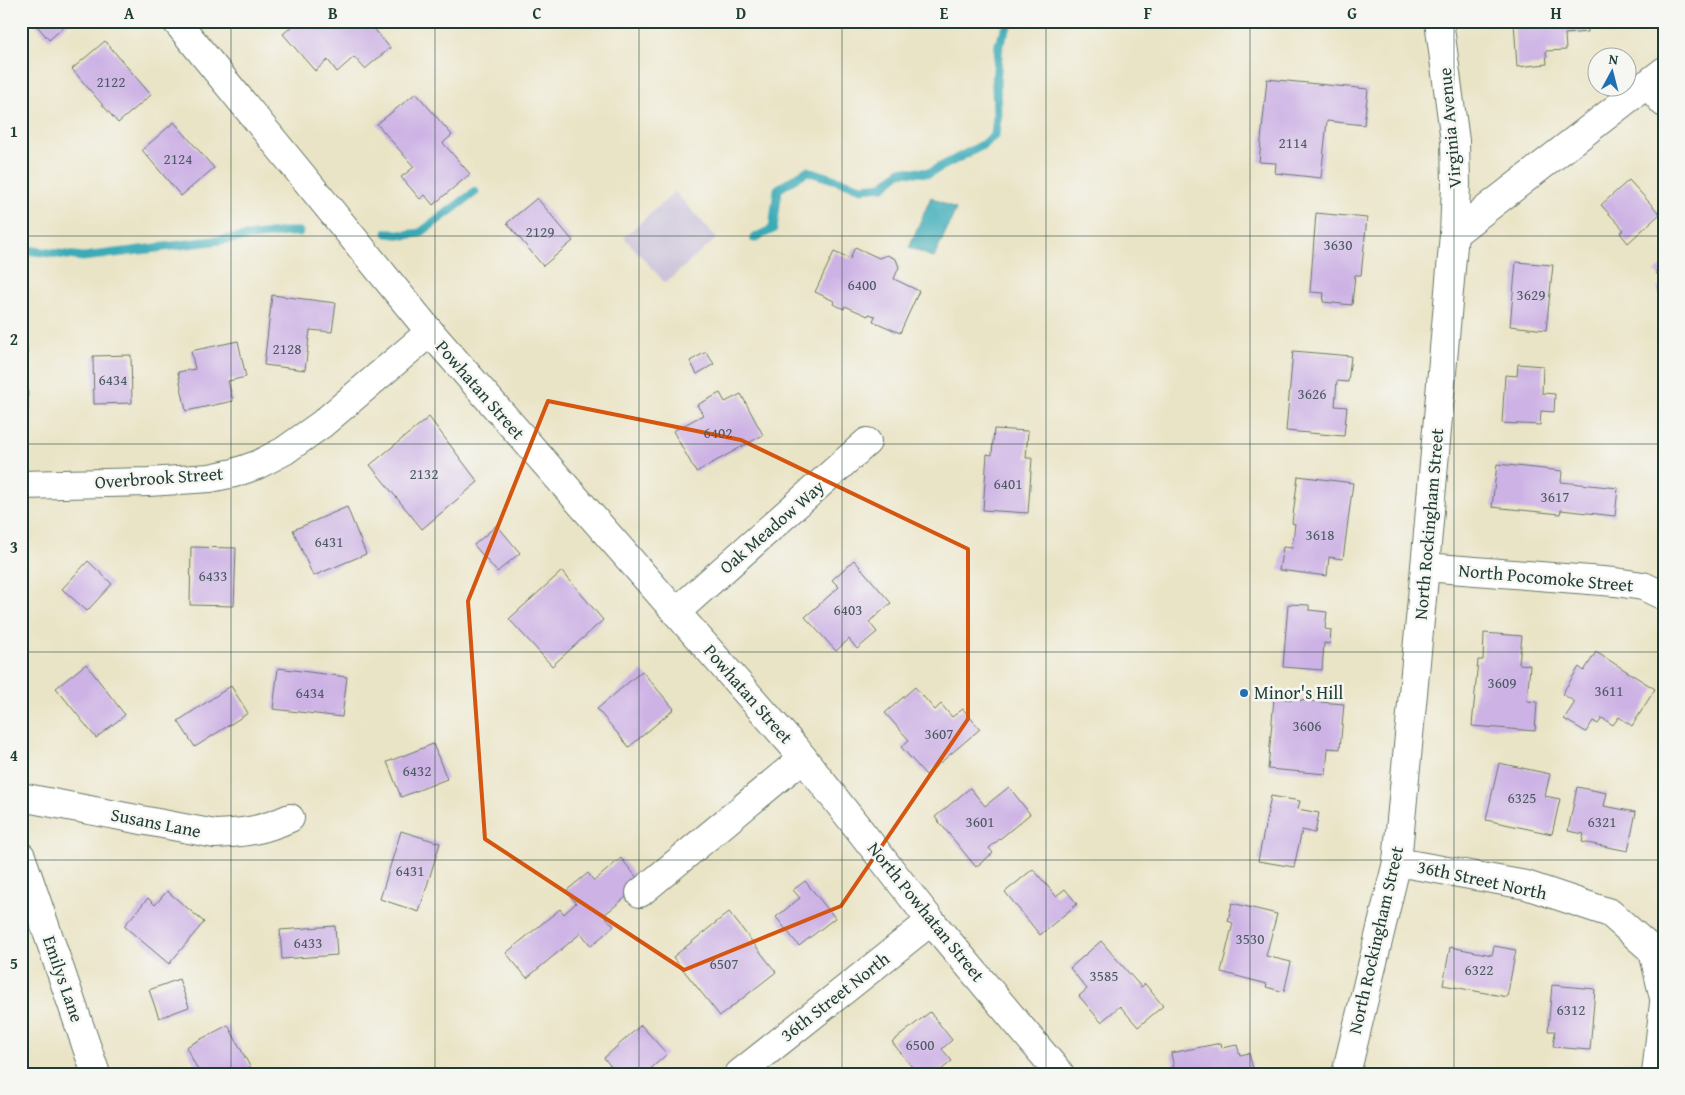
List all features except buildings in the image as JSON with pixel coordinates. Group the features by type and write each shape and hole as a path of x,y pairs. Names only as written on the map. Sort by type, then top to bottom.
{"street":[{"name":"Virginia Avenue","path":"1439,21 1455,141 1454,234"},
{"name":"Powhatan Street","path":"177,22 430,332 800,753"},
{"path":"1454,234 1658,86"},
{"name":"North Rockingham Street","path":"1346,1074 1397,862 1426,567 1454,234"},
{"name":"Overbrook Street","path":"21,485 148,482 210,478 234,473 257,465 284,451 322,424 430,332"},
{"name":"Oak Meadow Way","path":"676,612 867,442"},
{"name":"North Pocomoke Street","path":"1426,567 1615,582 1642,586 1664,596"},
{"path":"640,893 800,753"},
{"name":"North Powhatan Street","path":"800,753 931,921 1060,1074"},
{"name":"Susans Lane","path":"21,797 215,834 243,833 272,826 290,818"},
{"name":"Emilys Lane","path":"21,856 96,1074"},
{"name":"36th Street North","path":"1397,862 1526,885 1610,913 1653,951 1664,998"},
{"name":"36th Street North","path":"739,1074 931,921"},
{"path":"1656,1074 1664,1003"}],"highlighted area":[{"path":"548,401 741,440 968,549 968,719 841,906 684,970 485,839 468,601"}],"shaded area":[{"path":"675,192 717,238 665,283 624,237"}],"water":[{"path":"931,197 956,209 934,258 909,247"}],"waterway":[{"path":"754,238 773,229 778,189 807,171 862,188 883,186 901,171 929,173 981,146 995,135 999,44 1010,21"},
{"path":"387,233 405,235 420,233 475,192"},
{"path":"21,255 26,250 83,257 299,232"}],"place":[{"name":"Minor's Hill","path":"1244,693"}]}
